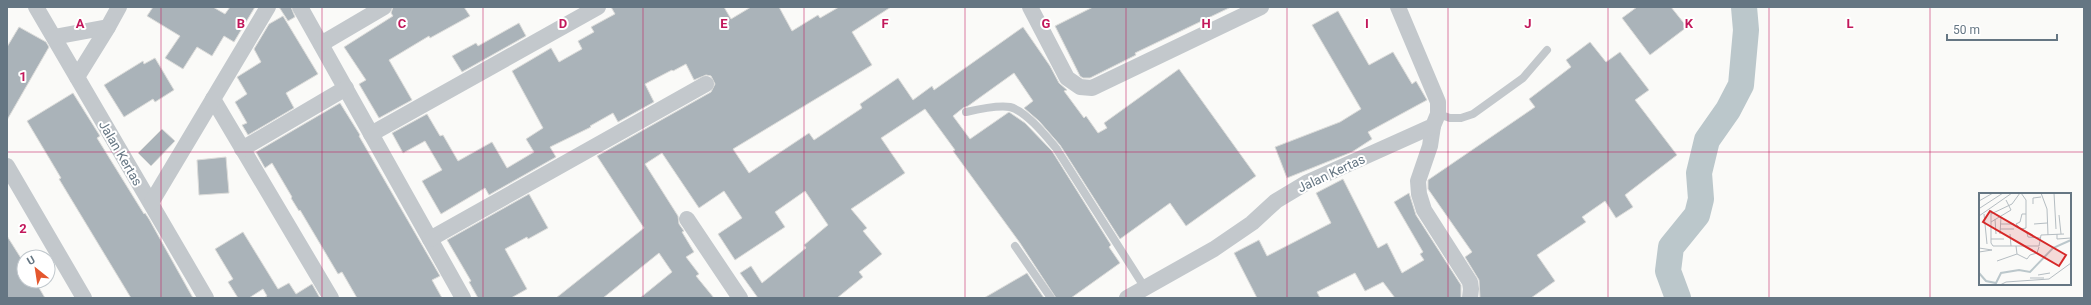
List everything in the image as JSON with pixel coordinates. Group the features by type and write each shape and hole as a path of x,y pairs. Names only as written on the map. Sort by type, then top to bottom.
{"street":[{"name":"Jalan Kertas","path":"36,7 206,298"},
{"path":"77,77 119,7"},
{"path":"151,203 268,7"},
{"path":"300,7 463,298"},
{"path":"321,44 384,7"},
{"path":"371,134 598,7"},
{"path":"1030,7 1067,78 1080,87 1092,88 1262,7"},
{"path":"1398,7 1438,102 1436,120 1430,146 1418,181 1419,194 1424,210 1470,282 1472,289 1470,298"},
{"path":"54,36 108,27"},
{"path":"430,239 706,84"},
{"path":"242,149 346,88"},
{"path":"213,99 331,298"},
{"name":"Jalan Kertas","path":"1128,298 1214,249 1252,223 1276,201 1306,183 1436,120"},
{"path":"7,166 84,298"},
{"path":"687,219 740,298"}],"lane":[{"path":"1436,120 1461,118 1474,114 1523,78 1547,50"},
{"path":"966,112 1009,107 1017,110 1043,132 1056,148 1145,288"},
{"path":"1015,246 1051,298"}],"building":[{"path":"153,7 213,7 225,14 230,7 255,7 234,42 224,36 212,56 197,47 183,69 165,58 180,36 147,16"},
{"path":"279,7 291,7 295,17 288,21"},
{"path":"393,7 464,7 470,16 430,38 429,36 389,60 412,100 379,118 359,84 366,80 344,47 393,16 391,13"},
{"path":"611,7 724,7 731,19 751,7 779,7 792,31 818,15 820,18 839,7 891,7 852,32 872,65 733,149 749,173 809,133 814,140 862,108 860,104 898,78 913,100 932,86 934,90 1023,27 1050,66 1059,83 1067,90 1064,91 1084,118 1086,116 1098,133 1107,128 1104,123 1179,69 1256,176 1186,226 1170,203 1120,239 1060,145 1039,121 1024,108 1033,101 1014,73 953,116 970,139 1009,112 1025,123 1052,151 1111,245 1109,247 1120,263 1071,298 1056,298 1020,243 953,151 955,150 925,109 881,138 905,173 851,209 867,228 863,231 882,254 859,272 863,277 837,298 758,298 740,273 751,266 762,283 806,248 804,245 828,225 805,191 775,212 785,227 735,260 718,234 742,218 724,191 699,208 662,153 645,164 678,216 679,224 684,231 682,232 694,252 686,257 699,274 696,276 714,298 640,298 672,272 659,253 603,298 556,298 644,228 597,156 711,92 715,84 711,76 706,75 694,80 686,64 673,71 672,70 645,84 654,102 618,122 613,113 590,126 591,127 550,147 556,157 489,195 485,188 441,214 422,181 442,170 425,141 403,153 392,133 427,114 440,136 443,135 458,161 492,142 507,168 534,152 526,139 543,128 512,71 551,48 559,62 582,49 578,41 594,32 591,27 615,14"},
{"path":"1093,7 1231,7 1135,53 1136,55 1090,78 1083,78 1080,76 1055,26"},
{"path":"1637,7 1671,7 1687,27 1650,55 1622,18"},
{"path":"1338,11 1369,65 1393,52 1412,84 1416,81 1427,100 1368,132 1372,139 1352,152 1287,178 1275,147 1340,122 1361,109 1312,25"},
{"path":"283,16 318,74 286,93 294,108 248,135 242,125 247,123 235,102 247,94 237,77 261,62 254,49 269,24"},
{"path":"519,23 526,36 462,72 452,56 476,43 478,46"},
{"path":"19,27 46,42 49,47 7,120 7,47"},
{"path":"1590,42 1606,62 1620,52 1649,90 1635,100 1677,155 1625,195 1633,207 1616,218 1605,201 1582,217 1586,222 1537,255 1555,281 1531,298 1480,298 1479,280 1465,257 1472,252 1428,189 1428,180 1535,107 1529,99 1571,67 1566,60"},
{"path":"155,58 174,90 155,102 153,99 124,117 104,85 143,61 144,64"},
{"path":"73,93 100,136 97,138 144,214 145,213 149,219 193,298 131,298 59,179 61,178 27,121"},
{"path":"340,103 360,135 359,136 440,276 432,280 442,298 357,298 342,272 338,274 300,210 299,211 291,198 292,197 272,163 265,168 256,152"},
{"path":"162,129 175,141 151,166 138,153"},
{"path":"226,157 229,193 199,195 197,160"},
{"path":"1343,179 1378,248 1387,243 1402,273 1424,260 1420,254 1423,252 1394,202 1409,193 1416,215 1461,285 1461,298 1395,298 1383,282 1365,291 1355,273 1317,292 1320,298 1257,298 1234,253 1259,240 1267,256 1331,223 1316,193"},
{"path":"529,194 548,228 505,249 527,289 511,298 478,298 469,282 471,281 447,240"},
{"path":"243,232 278,289 289,283 296,294 312,284 320,298 264,298 267,296 263,289 249,298 238,298 228,282 233,279 215,249"},
{"path":"7,236 16,250 16,289 40,289 45,298 7,298"},
{"path":"1027,273 1044,298 984,298"}],"waterway":[{"path":"1678,298 1668,271 1671,247 1697,215 1701,199 1699,173 1707,140 1728,110 1741,85 1746,30 1744,7"}]}
